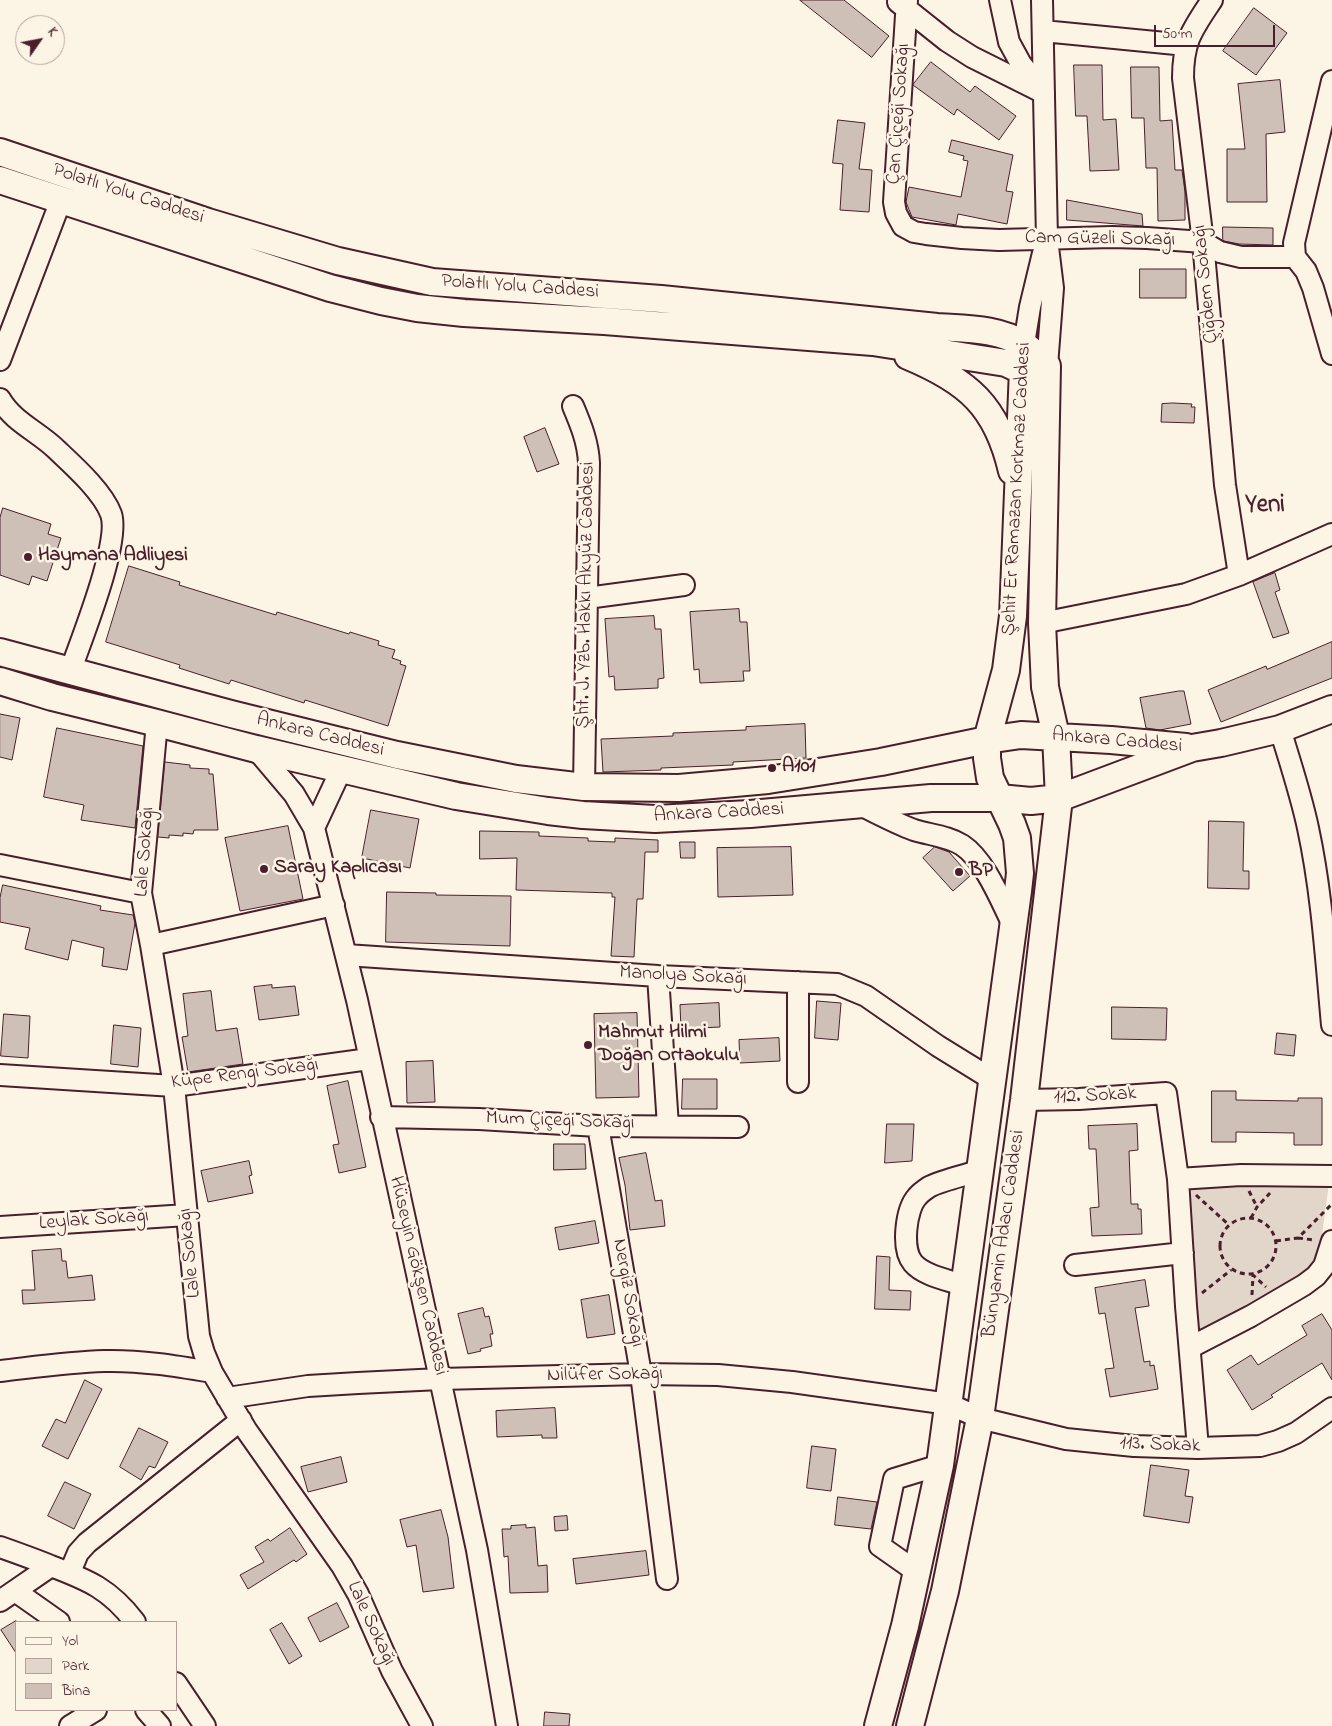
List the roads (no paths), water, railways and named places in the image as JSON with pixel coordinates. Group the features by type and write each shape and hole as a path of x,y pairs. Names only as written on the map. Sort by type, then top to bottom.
{"main road":[{"name":"Polatlı Yolu Caddesi","path":"0,152 208,222 329,258 432,282 661,299 972,329 1001,335 1024,344"},
{"name":"Polatlı Yolu Caddesi","path":"0,180 330,288 417,308 464,314 604,321 873,342 1035,369"},
{"name":"Polatlı Yolu Caddesi","path":"873,342 952,377 979,400 991,416 1006,448 1018,496"},
{"name":"Şehit Er Ramazan Korkmaz Caddesi","path":"1024,344 1035,369 1045,687 1056,736"},
{"name":"Şehit Er Ramazan Korkmaz Caddesi","path":"878,1726 905,1626 940,1464 1020,873 1019,854 1012,824 990,778 987,740 1006,670 1009,650 1013,616 1018,496 1035,369"},
{"name":"Ankara Caddesi","path":"0,652 70,672 397,755 516,779 584,788 679,788 768,780 881,762 987,740 1021,735 1056,736 1192,748"},
{"name":"Ankara Caddesi","path":"0,682 340,770 456,796 506,805 592,816 675,818 931,798 999,798 1031,801 1059,798 1192,748"},
{"path":"1192,748 1230,742 1280,729 1332,709"},
{"name":"Bünyamin Adacı Caddesi","path":"910,1726 945,1591 980,1418 1024,1100 1059,798 1056,736"}],"street":[{"path":"1000,0 1009,42 1021,64 1044,93"},
{"name":"Şehit Er Ramazan Korkmaz Caddesi","path":"1035,369 1052,288 1047,239 1042,0"},
{"name":"Çiğdem Sokağı","path":"1212,0 1193,29 1186,45 1183,61 1183,78 1203,242 1226,485 1239,576"},
{"path":"903,3 947,40 972,57 1044,93"},
{"name":"Çan Çiçeği Sokağı","path":"903,3 894,202 896,213 903,226"},
{"path":"1043,31 1186,45"},
{"path":"1332,81 1294,243 1295,257 1306,271 1332,354"},
{"path":"0,360 61,200"},
{"name":"Cam Güzeli Sokağı","path":"903,226 914,232 962,238 1047,239 1112,237 1203,242 1220,252 1241,257 1295,257"},
{"name":"Şehit Er Ramazan Korkmaz Caddesi","path":"1024,344 1030,307 1047,239"},
{"path":"0,399 15,418 52,445 85,477 106,504 111,514 113,523 109,556 70,672"},
{"name":"Şht. J. Yzb. Hakkı Akyüz Caddesi","path":"573,406 588,448 584,788"},
{"path":"1042,623 1186,594 1239,576 1332,534"},
{"path":"587,598 684,585"},
{"name":"Lale Sokağı","path":"158,723 140,893 151,946 174,1086 199,1336 212,1372 240,1420 342,1566 358,1594 392,1671 422,1726"},
{"path":"1280,729 1300,797 1314,861 1332,1025"},
{"name":"Hüseyin Gökşen Caddesi","path":"256,749 294,794 314,828 334,905 477,1550 506,1726"},
{"path":"314,828 340,770"},
{"path":"858,804 897,823 950,839 962,845 980,864 1013,926"},
{"path":"0,865 140,893"},
{"path":"151,946 334,905"},
{"name":"Manolya Sokağı","path":"346,955 658,976 838,984 866,996 938,1046 993,1080"},
{"path":"658,976 668,1126"},
{"path":"798,982 798,1082"},
{"name":"Küpe Rengi Sokağı","path":"0,1075 174,1086 369,1059"},
{"name":"112. Sokak","path":"1024,1100 1079,1099 1166,1093 1178,1179"},
{"name":"Mum Çiçeği Sokağı","path":"382,1117 434,1117 598,1126 738,1128"},
{"name":"Nergiz Sokağı","path":"598,1126 642,1374 667,1579"},
{"path":"965,1286 926,1272 912,1262 907,1250 906,1234 910,1210 917,1197 930,1186 981,1170"},
{"path":"1198,1448 1178,1179 1241,1175 1332,1176"},
{"name":"Leylak Sokağı","path":"0,1227 187,1215"},
{"path":"1190,1347 1252,1316 1304,1285 1316,1276 1324,1266 1332,1241"},
{"path":"1075,1265 1183,1253"},
{"path":"0,1371 76,1362 106,1361 173,1366 212,1372"},
{"name":"Nilüfer Sokağı","path":"227,1398 308,1386 440,1379 642,1374 718,1375 792,1382 949,1404 980,1418"},
{"name":"113. Sokak","path":"980,1418 1033,1432 1074,1440 1134,1446 1198,1448 1260,1446 1278,1441 1296,1433 1332,1408"},
{"path":"7,1596 60,1569 87,1543 240,1420"},
{"path":"917,1572 880,1546 892,1488 894,1479 940,1464"},
{"path":"0,1547 60,1569 96,1585 112,1597 134,1621"},
{"path":"7,1596 57,1621"},
{"path":"178,1687 204,1726"},
{"path":"70,1726 94,1711"},
{"path":"147,1711 160,1726"}],"place":[{"name":"Haymana Adliyesi","path":"28,557"},
{"name":"A101","path":"772,768"},
{"name":"Saray Kaplıcası","path":"264,869"},
{"name":"BP","path":"959,872"},
{"name":"Mahmut Hilmi Doğan Ortaokulu","path":"588,1045"}],"district":[{"name":"Yeni","path":"1265,507"}]}
